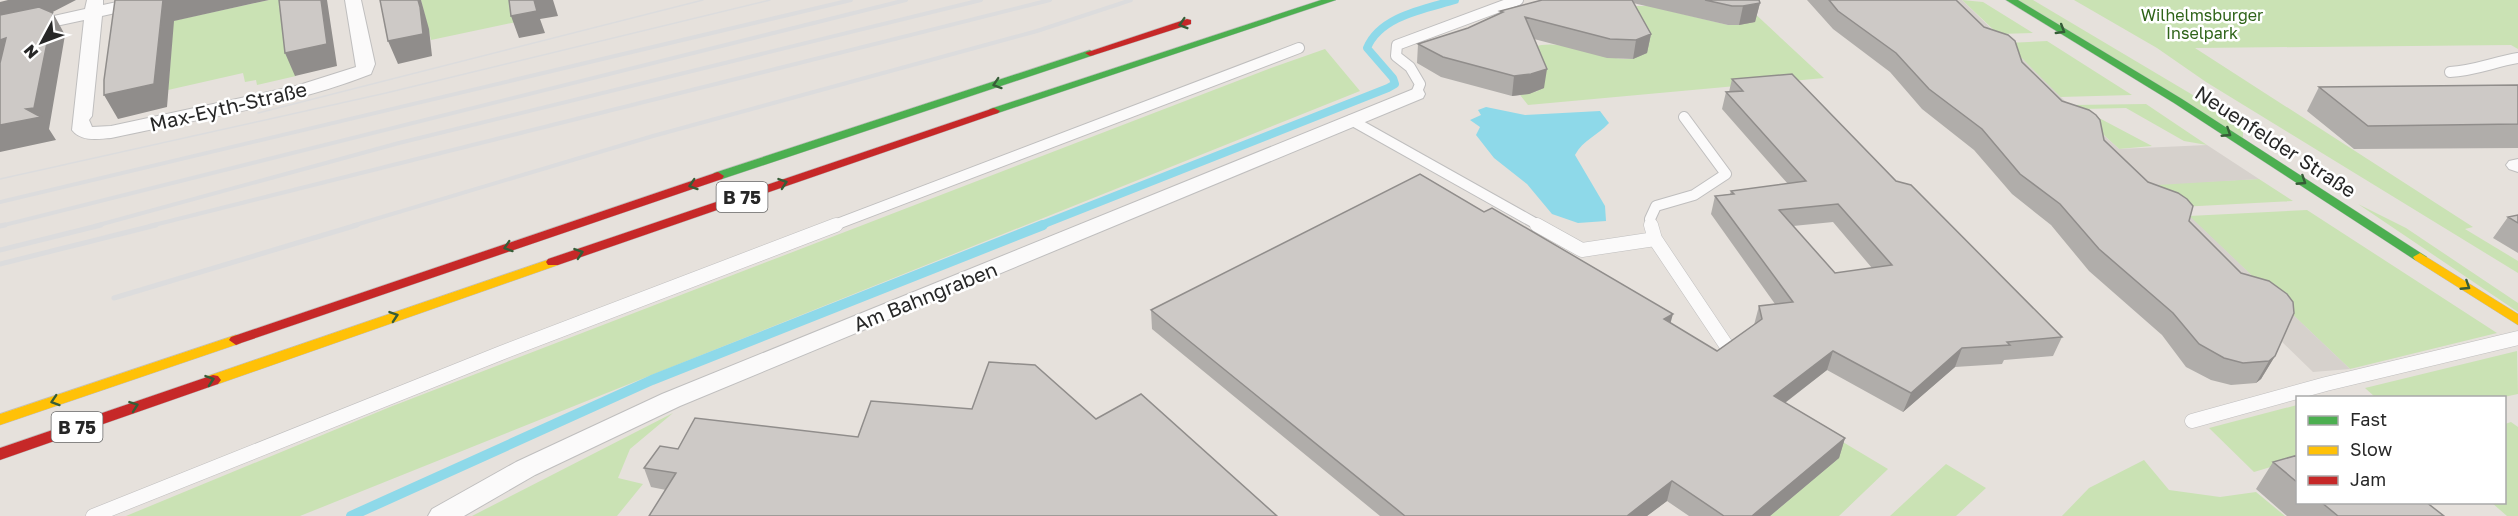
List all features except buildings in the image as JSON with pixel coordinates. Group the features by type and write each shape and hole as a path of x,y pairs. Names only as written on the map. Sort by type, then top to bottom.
{"main road":[{"name":"B 75","path":"0,454 839,163 1186,46 1331,0"},
{"name":"Neuenfelder Straße","path":"2010,0 2188,108 2518,320"},
{"name":"B 75","path":"0,420 1055,64 1202,18"}],"street":[{"path":"0,33 54,23 94,6 150,0"},
{"name":"Max-Eyth-Straße","path":"94,6 84,124 153,124 299,91 336,81 364,70 366,64 353,0"},
{"name":"Am Bahngraben","path":"442,516 476,494 561,450 671,400 1416,94"}],"lane":[{"path":"1416,94 1420,84 1410,67 1396,56 1397,45 1518,0"},
{"path":"93,516 512,348 1299,48"},
{"path":"2450,72 2474,70 2518,58"},
{"path":"1684,117 1726,174 1700,193 1680,202 1656,206 1650,219 1655,239 1726,345"},
{"path":"1351,120 1581,250 1655,239"},
{"path":"2192,421 2326,384 2518,338"}],"green space":[{"path":"269,0 287,0 296,76 257,85 256,80 245,82 243,73 168,90 172,42 163,23"},
{"path":"421,0 513,0 516,22 431,40"},
{"path":"1962,0 1983,2 2033,33 1998,34"},
{"path":"2016,0 2033,0 2213,107 2243,128 2243,139"},
{"name":"Wilhelmsburger Inselpark","path":"2074,0 2518,0 2518,49 2511,45 2195,48 2473,227 2465,229 2518,261 2518,273 2206,82 2157,48"},
{"path":"1649,6 1728,25 1747,23 1751,10 1824,78 1528,105 1520,95 1538,91 1534,47 1557,45 1608,57 1633,59 1628,8"},
{"path":"2047,41 2132,95 2060,97 2007,43"},
{"path":"1325,49 1360,91 300,516 126,516 390,407"},
{"path":"2146,104 2207,145 2184,141 2126,108 2082,109 2152,146 2119,149 2071,105"},
{"path":"2259,179 2293,201 2180,207 2156,184"},
{"path":"2358,204 2406,228 2518,303 2518,312"},
{"path":"2307,210 2497,333 2350,369 2189,216"},
{"path":"2517,351 2518,394 2506,397 2374,396 2365,388"},
{"path":"2296,405 2296,459 2254,472 2209,428"},
{"path":"673,413 630,449 618,478 643,484 617,516 472,516"},
{"path":"1796,414 1888,469 1839,516 1770,516 1838,458"},
{"path":"2511,422 2518,427 2518,516 2507,516 2493,504 2506,504 2506,424"},
{"path":"2144,460 2169,490 2220,497 2256,492 2285,516 2062,516 2089,488"},
{"path":"1946,464 1986,488 1956,516 1890,516"}],"shaded area":[{"path":"1930,0 1962,0 2064,100 2119,149 2207,145 2259,179 2157,185 2350,369 2313,372"}],"water":[{"path":"1486,107 1525,115 1600,111 1609,123 1582,145 1575,155 1605,206 1606,221 1578,223 1552,214 1527,184 1494,158 1476,135 1480,127 1470,120 1481,115 1478,110"}],"waterway":[{"path":"1039,226 1388,88 1395,84 1393,78 1367,48 1373,37 1382,28 1405,15 1455,0"},
{"path":"351,516 652,380 1043,225"}],"tram line":[{"path":"258,113 703,0"},
{"path":"0,179 386,93 770,0"}],"railway":[{"path":"0,202 851,0"},
{"path":"5,225 0,226 906,0"},
{"path":"95,226 399,143 981,0"},
{"path":"150,226 1050,0"},
{"path":"352,226 653,136 1037,31 1131,0"},
{"path":"0,250 101,225"},
{"path":"0,264 156,225"},
{"path":"114,298 357,225"}],"traffic: fast":[{"path":"994,111 1331,0"},
{"path":"2011,0 2178,101 2420,257"},
{"path":"718,176 1090,53"}],"traffic: slow":[{"path":"2420,257 2518,320"},
{"path":"213,380 553,262"},
{"path":"0,420 236,340"}],"traffic: jam":[{"path":"1090,53 1187,22"},
{"path":"553,262 994,111"},
{"path":"236,340 718,176"},
{"path":"0,454 213,380"}]}
